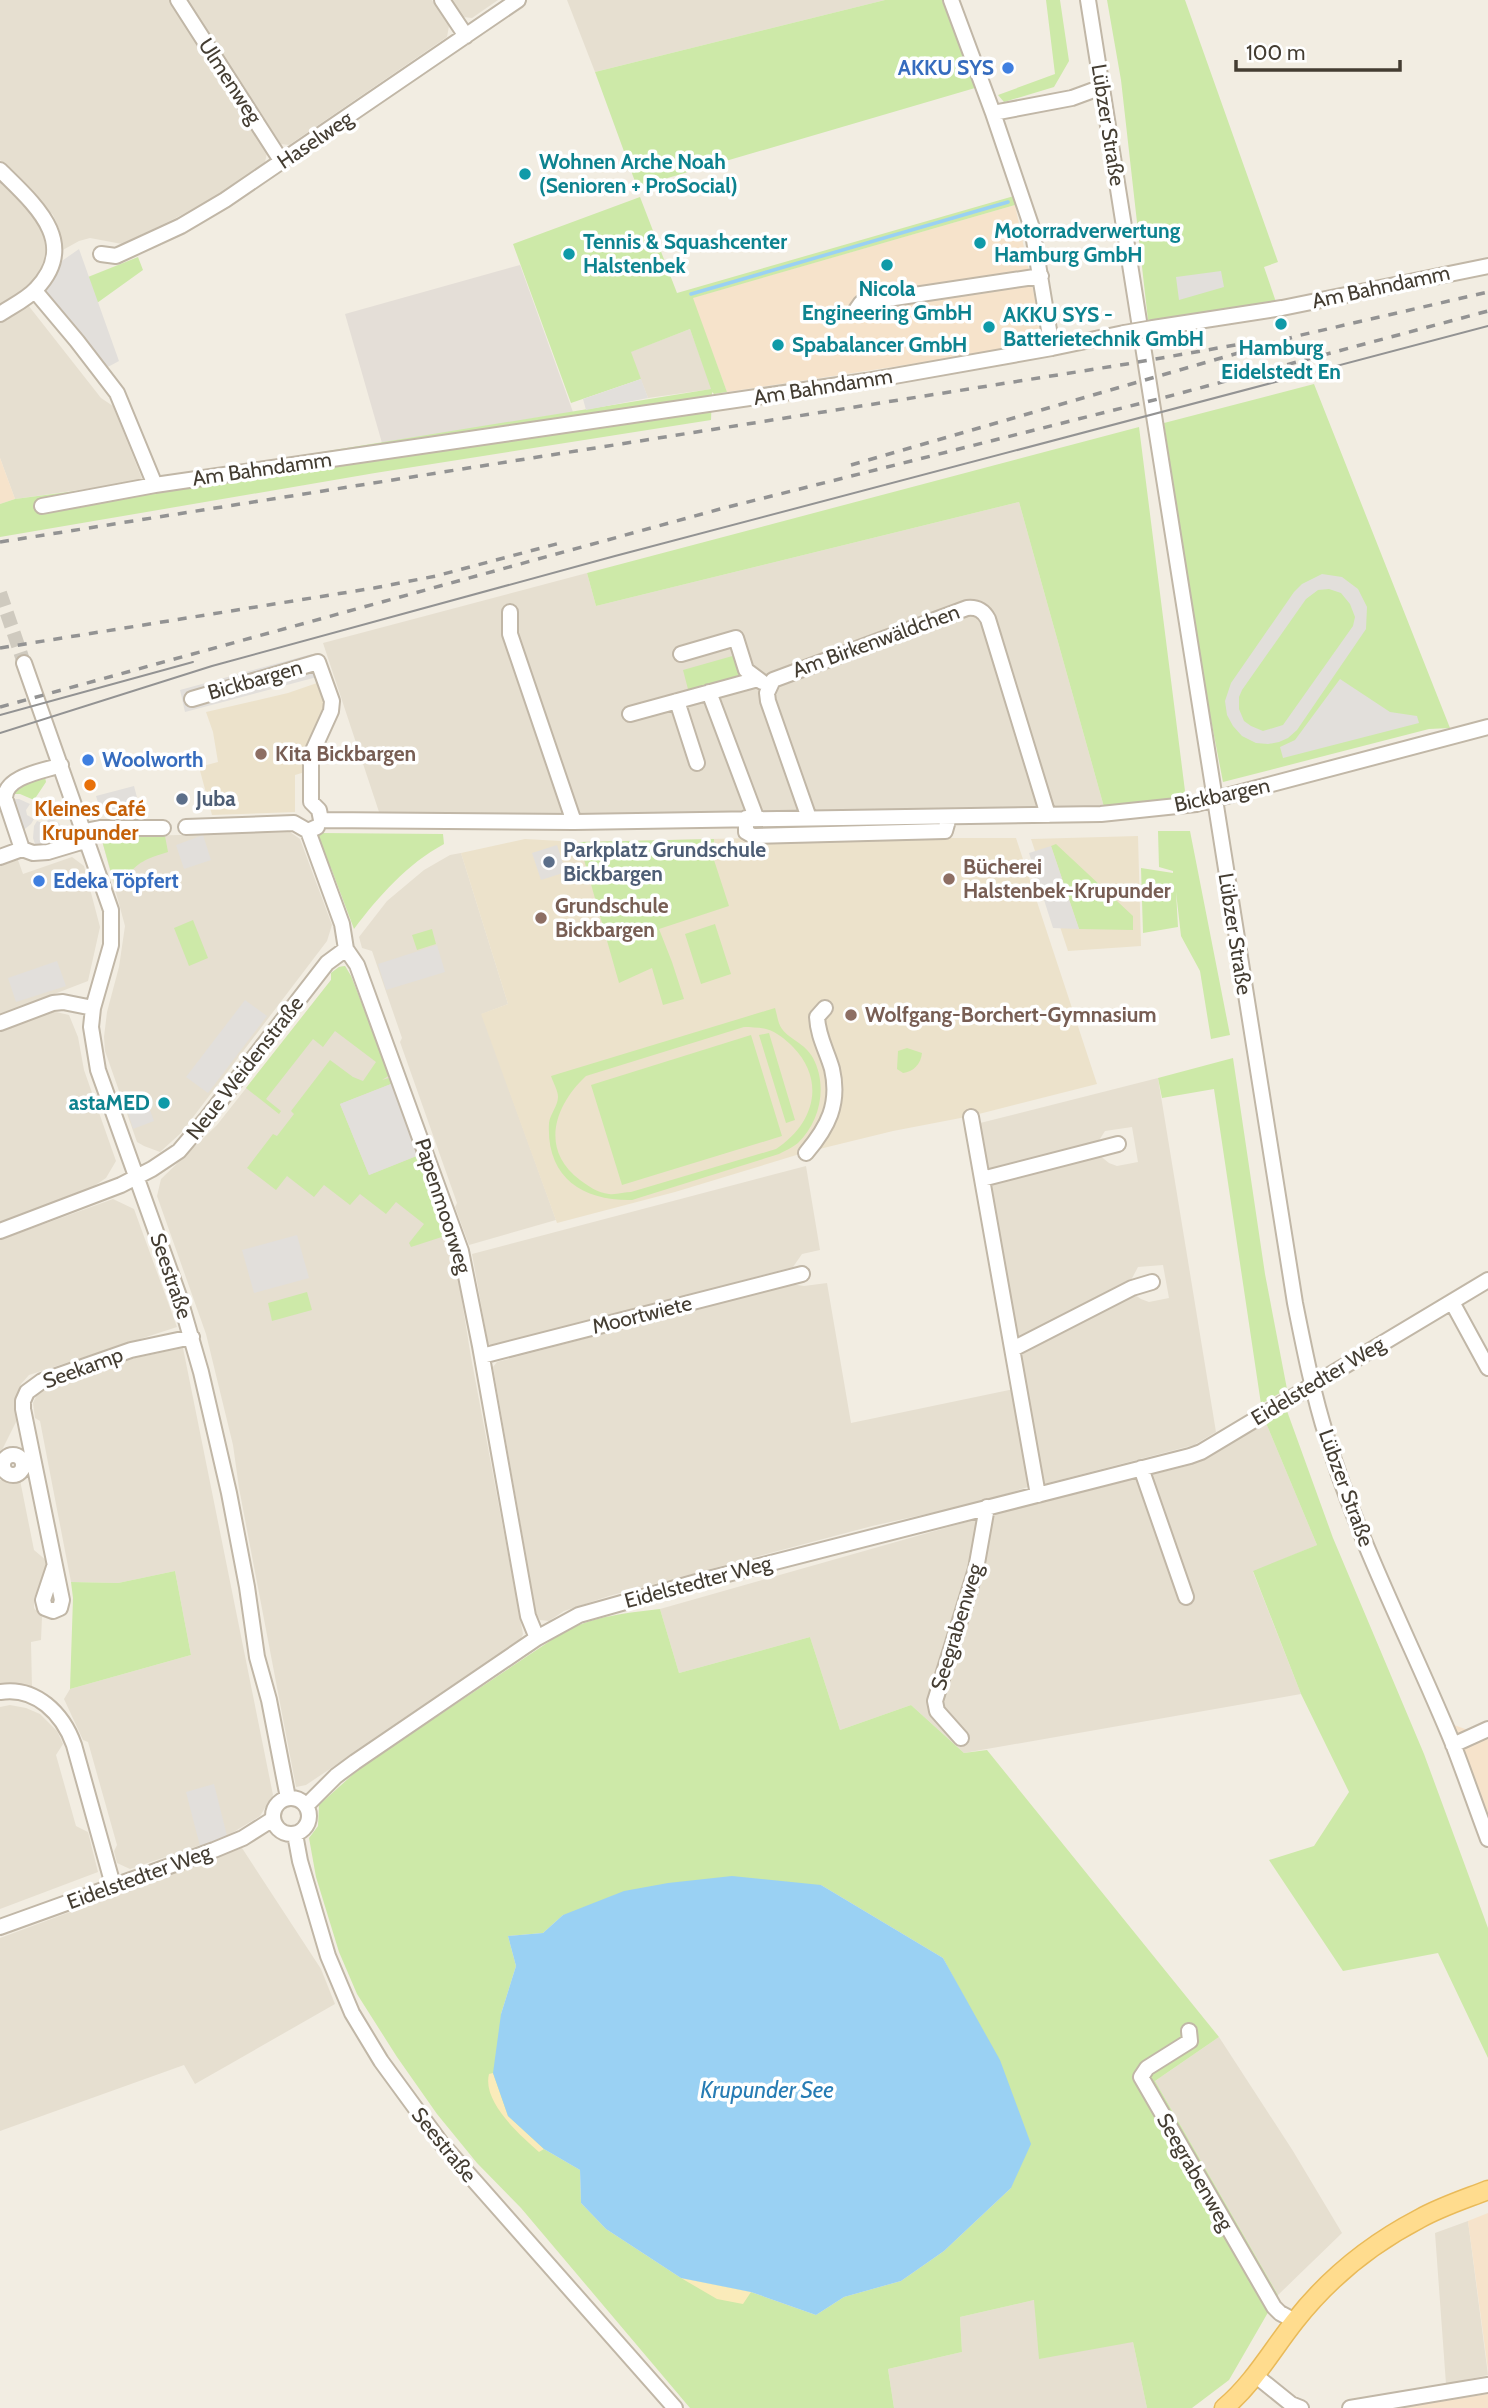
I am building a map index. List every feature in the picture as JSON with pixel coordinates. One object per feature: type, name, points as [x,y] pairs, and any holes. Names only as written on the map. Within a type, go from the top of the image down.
[{"type":"main road","points":[[1224,2408],[1255,2375],[1295,2320],[1343,2270],[1388,2237],[1420,2218],[1488,2190]]},
{"type":"street","name":"Ulmenweg","points":[[178,0],[282,162]]},
{"type":"street","points":[[442,0],[466,36]]},
{"type":"street","name":"Haselweg","points":[[101,254],[116,256],[181,226],[282,162],[518,0]]},
{"type":"street","points":[[951,0],[1032,228],[1052,348]]},
{"type":"street","name":"Lübzer Straße","points":[[1087,0],[1293,1291],[1312,1383],[1327,1440],[1344,1489],[1394,1612],[1453,1745],[1488,1839]]},
{"type":"street","points":[[993,113],[1072,98],[1102,87]]},
{"type":"street","points":[[0,170],[34,204],[51,229],[54,244],[53,262],[35,291],[0,314]]},
{"type":"street","name":"Am Bahndamm","points":[[42,506],[155,485],[866,381],[1124,333],[1282,308],[1488,266]]},
{"type":"street","points":[[854,313],[861,303],[1041,276]]},
{"type":"street","points":[[35,291],[78,341],[117,393],[155,485]]},
{"type":"street","name":"Am Birkenwäldchen","points":[[630,714],[709,692],[763,682],[967,608],[980,609],[988,619],[1048,815]]},
{"type":"street","points":[[510,612],[510,634],[574,822]]},
{"type":"street","name":"Am Birkenwäldchen","points":[[681,654],[736,638],[746,670],[763,682],[809,818]]},
{"type":"street","name":"Bickbargen","points":[[192,699],[318,662],[332,701],[331,710],[312,755],[311,802],[319,810],[321,820],[574,822],[1101,814],[1214,800],[1488,727]]},
{"type":"street","name":"Seestraße","points":[[24,663],[111,910],[111,945],[93,1008],[91,1027],[97,1066],[192,1337],[229,1493],[257,1657],[269,1700],[288,1798]]},
{"type":"street","points":[[709,692],[751,818]]},
{"type":"street","points":[[677,701],[697,763]]},
{"type":"street","points":[[22,849],[5,798],[6,790],[12,782],[61,765]]},
{"type":"street","name":"Bickbargen","points":[[751,818],[746,832],[753,836],[944,831],[949,817]]},
{"type":"street","points":[[186,827],[294,823],[308,831],[319,825],[321,820]]},
{"type":"street","points":[[0,857],[22,849],[33,853],[48,852],[100,828],[163,828]]},
{"type":"street","name":"Papenmoorweg","points":[[308,831],[342,924],[346,949],[357,965],[453,1227],[469,1284],[526,1603],[537,1637]]},
{"type":"street","name":"Neue Weidenstraße","points":[[0,1231],[80,1202],[166,1161],[190,1139],[327,963],[346,949]]},
{"type":"street","points":[[0,1023],[53,1003],[63,1002],[93,1008]]},
{"type":"street","points":[[806,1153],[829,1122],[835,1097],[832,1068],[817,1031],[817,1017],[825,1009]]},
{"type":"street","points":[[971,1117],[1038,1494]]},
{"type":"street","points":[[982,1179],[1118,1144]]},
{"type":"street","name":"Moortwiete","points":[[482,1356],[802,1274]]},
{"type":"street","name":"Eidelstedter Weg","points":[[306,1805],[346,1769],[537,1637],[566,1620],[596,1609],[1200,1452],[1488,1280]]},
{"type":"street","points":[[1013,1349],[1132,1287],[1152,1282]]},
{"type":"street","points":[[1452,1301],[1488,1368]]},
{"type":"street","name":"Seekamp","points":[[54,1567],[28,1463],[23,1401],[27,1392],[34,1385],[131,1350],[192,1337]]},
{"type":"street","points":[[2,1469],[17,1474],[28,1463]]},
{"type":"street","points":[[1141,1468],[1186,1597]]},
{"type":"street","name":"Seegrabenweg","points":[[961,1738],[937,1712],[935,1701],[976,1569],[986,1507]]},
{"type":"street","points":[[0,1692],[15,1691],[36,1698],[51,1707],[65,1723],[74,1745],[113,1885]]},
{"type":"street","points":[[1453,1745],[1488,1729]]},
{"type":"street","points":[[288,1798],[306,1805],[309,1812],[306,1826],[295,1834],[281,1831],[274,1819],[276,1805],[288,1798]]},
{"type":"street","name":"Eidelstedter Weg","points":[[0,1927],[215,1850],[243,1838],[274,1819]]},
{"type":"street","name":"Seestraße","points":[[295,1834],[328,1956],[352,2013],[381,2062],[441,2143],[675,2408]]},
{"type":"street","name":"Seegrabenweg","points":[[1189,2031],[1190,2041],[1147,2068],[1141,2077],[1274,2307],[1295,2320]]},
{"type":"street","points":[[1255,2375],[1291,2404],[1301,2408]]},
{"type":"street","points":[[1350,2408],[1488,2385]]},
{"type":"shaded area","points":[[0,0],[169,0],[267,153],[265,162],[222,193],[122,244],[90,238],[61,251],[60,231],[53,215],[0,160]]},
{"type":"shaded area","points":[[187,0],[432,0],[449,26],[447,37],[289,145],[281,144]]},
{"type":"shaded area","points":[[452,0],[498,0],[472,18],[463,17]]},
{"type":"shaded area","points":[[567,0],[885,0],[595,72]]},
{"type":"shaded area","points":[[0,180],[30,209],[44,230],[47,244],[46,258],[29,287],[0,307]]},
{"type":"shaded area","points":[[1015,205],[1042,332],[1042,338],[1037,345],[727,392],[692,298]]},
{"type":"shaded area","points":[[79,249],[119,361],[104,369],[43,293],[53,280],[59,263]]},
{"type":"shaded area","points":[[520,265],[573,412],[382,443],[345,314]]},
{"type":"shaded area","points":[[1221,271],[1224,287],[1179,300],[1176,277]]},
{"type":"shaded area","points":[[28,305],[101,398],[113,406],[143,481],[15,499],[0,458],[0,323]]},
{"type":"shaded area","points":[[690,329],[712,389],[648,398],[630,352]]},
{"type":"shaded area","points":[[641,379],[648,398],[586,410],[583,399]]},
{"type":"shaded area","points":[[0,458],[15,499],[0,504]]},
{"type":"shaded area","points":[[1019,502],[1104,807],[380,815],[323,643],[587,573],[596,606]]},
{"type":"shaded area","points":[[1322,574],[1342,577],[1358,589],[1367,607],[1366,629],[1297,730],[1279,742],[1256,743],[1242,736],[1233,726],[1227,715],[1225,701],[1231,683],[1302,584]],"holes":[[[1329,589],[1341,593],[1350,604],[1355,617],[1353,626],[1283,725],[1263,731],[1244,721],[1239,709],[1242,690],[1306,599],[1318,590]]]},
{"type":"shaded area","points":[[312,654],[317,677],[185,712],[180,690]]},
{"type":"shaded area","points":[[1340,679],[1390,712],[1417,716],[1419,723],[1283,758],[1280,747],[1295,740]]},
{"type":"shaded area","name":"Kita Bickbargen","points":[[317,683],[324,710],[306,746],[305,772],[295,775],[295,812],[212,815],[199,767],[218,762],[213,732],[206,712],[288,693]]},
{"type":"shaded area","points":[[134,786],[139,805],[102,815],[96,796]]},
{"type":"shaded area","points":[[11,799],[30,804],[26,810],[27,815],[34,819],[21,832]]},
{"type":"shaded area","points":[[49,817],[59,823],[65,837],[36,847],[33,838],[34,826],[37,821],[46,824]]},
{"type":"shaded area","points":[[290,832],[300,839],[332,925],[327,941],[181,1133],[160,1152],[144,1146],[137,1142],[105,1051],[107,1012],[119,967],[125,926],[101,837]]},
{"type":"shaded area","points":[[203,835],[211,860],[184,869],[176,845]]},
{"type":"shaded area","points":[[1138,836],[1141,946],[1068,951],[1031,839]]},
{"type":"shaded area","name":"Wolfgang-Borchert-Gymnasium","points":[[753,838],[1016,838],[1097,1084],[971,1116],[893,1131],[803,1153],[675,1192],[557,1223],[481,1014],[508,1004],[461,853],[525,839],[579,842]]},
{"type":"shaded area","name":"Parkplatz Grundschule Bickbargen","points":[[557,845],[566,872],[541,880],[532,853]]},
{"type":"shaded area","points":[[1051,846],[1079,929],[1053,928],[1029,853]]},
{"type":"shaded area","points":[[461,853],[508,1004],[482,1014],[556,1220],[469,1245],[372,951],[362,948],[359,937],[387,901],[424,870],[450,855]]},
{"type":"shaded area","points":[[72,857],[84,866],[100,927],[88,981],[0,1015],[0,866],[18,860],[23,874]]},
{"type":"shaded area","points":[[437,945],[445,972],[386,990],[378,964]]},
{"type":"shaded area","points":[[57,961],[66,986],[16,1002],[8,978]]},
{"type":"shaded area","points":[[345,966],[454,1252],[523,1634],[520,1641],[415,1712],[306,1785],[296,1787],[233,1445],[206,1334],[157,1196],[161,1179],[217,1125],[331,980],[331,973]]},
{"type":"shaded area","points":[[245,1000],[267,1016],[208,1093],[186,1077]]},
{"type":"shaded area","points":[[52,1011],[69,1015],[78,1037],[84,1070],[116,1161],[106,1178],[88,1190],[0,1222],[0,1032]]},
{"type":"shaded area","points":[[1158,1078],[1216,1432],[1194,1445],[1040,1485],[1020,1356],[1025,1347],[1132,1293],[1149,1302],[1169,1298],[1163,1265],[1138,1267],[1129,1284],[1024,1339],[1016,1336],[991,1187],[998,1178],[1099,1155],[1117,1166],[1138,1162],[1132,1127],[1105,1131],[1096,1145],[988,1172],[976,1124]]},
{"type":"shaded area","points":[[391,1084],[419,1155],[369,1175],[340,1104]]},
{"type":"shaded area","points":[[146,1099],[154,1121],[133,1129],[126,1106]]},
{"type":"shaded area","points":[[806,1166],[820,1250],[802,1254],[793,1267],[493,1347],[488,1343],[472,1254]]},
{"type":"shaded area","points":[[113,1199],[134,1209],[177,1327],[29,1375],[21,1384],[15,1404],[17,1420],[0,1454],[0,1240]]},
{"type":"shaded area","points":[[297,1235],[309,1278],[254,1293],[242,1250]]},
{"type":"shaded area","points":[[827,1283],[851,1423],[1014,1389],[1028,1487],[981,1502],[872,1526],[609,1596],[564,1611],[549,1621],[540,1620],[536,1613],[493,1367],[497,1362],[791,1284],[804,1286]]},
{"type":"shaded area","points":[[183,1348],[273,1795],[260,1816],[227,1836],[130,1869],[117,1863],[114,1851],[117,1845],[88,1742],[83,1740],[64,1699],[70,1689],[191,1655],[175,1571],[118,1583],[71,1582],[40,1421],[35,1418],[33,1403],[38,1392],[43,1389],[135,1358]]},
{"type":"shaded area","points":[[1266,1423],[1317,1545],[1253,1572],[1301,1694],[964,1753],[911,1705],[840,1730],[810,1637],[679,1673],[660,1609],[991,1515],[1186,1466]]},
{"type":"shaded area","points":[[0,1480],[20,1480],[34,1550],[47,1561],[46,1571],[34,1598],[34,1608],[42,1617],[41,1640],[31,1642],[32,1688],[0,1688]]},
{"type":"shaded area","points":[[10,1705],[40,1714],[57,1731],[63,1744],[56,1755],[76,1826],[88,1832],[98,1872],[0,1909],[0,1707]]},
{"type":"shaded area","points":[[1488,1723],[1488,1817],[1454,1725],[1468,1730]]},
{"type":"shaded area","points":[[214,1784],[227,1836],[200,1846],[186,1792]]},
{"type":"shaded area","points":[[242,1848],[321,1969],[335,2004],[195,2084],[184,2065],[0,2131],[0,1938]]},
{"type":"shaded area","points":[[1219,2037],[1342,2233],[1278,2295],[1155,2081]]},
{"type":"shaded area","points":[[1488,2213],[1488,2370],[1468,2221]]},
{"type":"shaded area","points":[[1468,2221],[1488,2375],[1446,2384],[1435,2233]]},
{"type":"shaded area","points":[[1034,2300],[1133,2342],[1147,2408],[894,2408],[888,2369],[962,2352],[960,2317]]},
{"type":"shaded area","points":[[1488,2394],[1488,2408],[1397,2408]]},
{"type":"green space","points":[[885,0],[942,0],[975,88],[637,187],[595,72]]},
{"type":"green space","points":[[1046,0],[1060,0],[1069,61],[1054,87],[1004,102],[998,95],[1055,74]]},
{"type":"green space","points":[[1107,0],[1185,0],[1278,262],[1264,267],[1276,302],[1148,320],[1121,80]]},
{"type":"green space","points":[[1014,196],[1015,205],[693,298],[727,392],[712,392],[711,420],[375,473],[0,537],[0,504],[15,499],[106,487],[711,389],[690,329],[631,352],[641,379],[571,403],[513,244],[640,197],[677,293]]},
{"type":"green space","points":[[138,257],[143,270],[97,303],[88,277]]},
{"type":"green space","points":[[1314,384],[1450,728],[1429,729],[1223,782],[1194,632],[1164,423]]},
{"type":"green space","points":[[1139,427],[1186,799],[1104,807],[1019,502],[596,606],[587,573]]},
{"type":"green space","points":[[736,655],[743,678],[689,693],[683,670]]},
{"type":"green space","points":[[45,777],[46,782],[34,800],[13,794],[22,784]]},
{"type":"green space","points":[[1158,831],[1190,831],[1230,1035],[1211,1039],[1200,971],[1181,936],[1176,892],[1178,927],[1143,933],[1141,868],[1173,873],[1159,867]]},
{"type":"green space","points":[[319,833],[443,834],[444,844],[418,861],[394,882],[354,929],[331,868],[325,863],[317,837]]},
{"type":"green space","points":[[103,834],[165,836],[168,852],[138,865],[116,890],[101,837]]},
{"type":"green space","points":[[714,839],[714,860],[729,906],[659,929],[684,999],[663,1005],[652,968],[619,983],[579,842]]},
{"type":"green space","points":[[1056,844],[1133,916],[1133,930],[1079,929],[1051,846]]},
{"type":"green space","points":[[193,920],[208,958],[189,966],[174,928]]},
{"type":"green space","points":[[715,924],[731,974],[701,984],[685,934]]},
{"type":"green space","points":[[432,929],[436,944],[417,950],[412,935]]},
{"type":"green space","points":[[345,966],[390,1075],[382,1080],[389,1078],[391,1084],[340,1104],[369,1175],[419,1155],[448,1235],[411,1247],[409,1243],[424,1224],[396,1202],[386,1214],[360,1194],[350,1205],[324,1185],[314,1197],[287,1176],[276,1190],[247,1168],[273,1134],[277,1136],[294,1114],[291,1111],[330,1060],[363,1081],[376,1062],[335,1031],[323,1047],[313,1039],[266,1099],[281,1111],[279,1114],[246,1088],[331,980],[331,973]]},
{"type":"green space","points":[[775,1008],[782,1029],[813,1058],[818,1069],[821,1092],[812,1125],[798,1143],[784,1152],[632,1200],[614,1199],[598,1196],[571,1182],[554,1158],[549,1123],[558,1097],[551,1076]],"holes":[[[744,1027],[766,1029],[781,1036],[804,1060],[810,1074],[811,1102],[807,1115],[789,1139],[776,1149],[617,1194],[593,1189],[567,1168],[559,1155],[556,1127],[566,1100],[586,1076]]]},
{"type":"green space","points":[[769,1033],[795,1120],[786,1123],[759,1035]]},
{"type":"green space","points":[[751,1035],[782,1136],[622,1185],[591,1085]]},
{"type":"green space","points":[[907,1048],[922,1053],[916,1067],[903,1073],[897,1069],[898,1051]]},
{"type":"green space","points":[[1233,1058],[1265,1274],[1287,1389],[1261,1404],[1214,1089],[1162,1098],[1158,1078]]},
{"type":"green space","points":[[307,1292],[312,1310],[272,1321],[268,1303]]},
{"type":"green space","points":[[1287,1411],[1333,1538],[1424,1754],[1488,1928],[1488,2058],[1438,1953],[1343,1971],[1269,1860],[1314,1846],[1349,1792],[1301,1694],[1253,1571],[1317,1545],[1266,1423]]},
{"type":"green space","points":[[175,1571],[191,1655],[70,1689],[73,1598],[71,1582],[118,1583]]},
{"type":"green space","points":[[660,1609],[679,1673],[810,1637],[840,1730],[911,1705],[964,1753],[987,1750],[1219,2037],[1155,2081],[1278,2295],[1229,2380],[1192,2408],[1147,2408],[1133,2342],[1039,2359],[1034,2300],[960,2317],[962,2352],[888,2369],[894,2408],[690,2408],[521,2208],[477,2163],[437,2114],[397,2057],[357,1994],[339,1952],[316,1877],[309,1838],[318,1826],[319,1805],[360,1768],[565,1631],[600,1619]],"holes":[[[821,1885],[943,1958],[966,2001],[1011,2188],[944,2251],[901,2281],[844,2297],[816,2315],[751,2292],[681,2278],[606,2229],[581,2203],[580,2170],[544,2149],[501,2014],[516,1966],[508,1936],[543,1933],[563,1915]]]},
{"type":"sand","points":[[493,2073],[508,2116],[544,2149],[539,2152],[531,2145],[497,2107],[488,2085],[489,2074]]},
{"type":"sand","points":[[681,2278],[751,2292],[743,2304],[717,2299]]},
{"type":"water","name":"Krupunder See","points":[[732,1876],[821,1885],[943,1958],[1000,2060],[1031,2144],[1011,2188],[944,2251],[901,2281],[844,2297],[816,2315],[751,2292],[681,2278],[606,2229],[581,2203],[580,2170],[544,2149],[508,2116],[493,2073],[501,2014],[516,1966],[508,1936],[543,1933],[563,1915],[624,1891]]},
{"type":"waterway","points":[[691,294],[1008,202]]},
{"type":"tunnel","points":[[0,593],[24,663]]},
{"type":"tram line","points":[[0,733],[212,666],[615,556],[1488,326]]},
{"type":"tram line","points":[[0,715],[193,662]]},
{"type":"railway","points":[[851,465],[1297,336],[1488,292]]},
{"type":"railway","points":[[0,707],[720,509],[1166,397],[1488,311]]},
{"type":"railway","points":[[0,542],[1241,344]]},
{"type":"railway","points":[[0,648],[374,588],[436,576],[560,543]]},
{"type":"place","name":"AKKU SYS","points":[[1008,68]]},
{"type":"place","name":"Wohnen Arche Noah (Senioren + ProSocial)","points":[[525,174]]},
{"type":"place","name":"Motorradverwertung Hamburg GmbH","points":[[980,243]]},
{"type":"place","name":"Tennis & Squashcenter Halstenbek","points":[[569,254]]},
{"type":"place","name":"Nicola Engineering GmbH","points":[[887,265]]},
{"type":"place","name":"Hamburg Eidelstedt En","points":[[1281,324]]},
{"type":"place","name":"AKKU SYS - Batterietechnik GmbH","points":[[989,327]]},
{"type":"place","name":"Spabalancer GmbH","points":[[778,345]]},
{"type":"place","name":"Kita Bickbargen","points":[[261,754]]},
{"type":"place","name":"Woolworth","points":[[88,760]]},
{"type":"place","name":"Kleines Café Krupunder","points":[[90,785]]},
{"type":"place","name":"Juba","points":[[182,799]]},
{"type":"place","name":"Parkplatz Grundschule Bickbargen","points":[[549,862]]},
{"type":"place","name":"Bücherei Halstenbek-Krupunder","points":[[949,879]]},
{"type":"place","name":"Edeka Töpfert","points":[[39,881]]},
{"type":"place","name":"Grundschule Bickbargen","points":[[541,918]]},
{"type":"place","name":"Wolfgang-Borchert-Gymnasium","points":[[851,1015]]},
{"type":"place","name":"astaMED","points":[[164,1103]]}]
